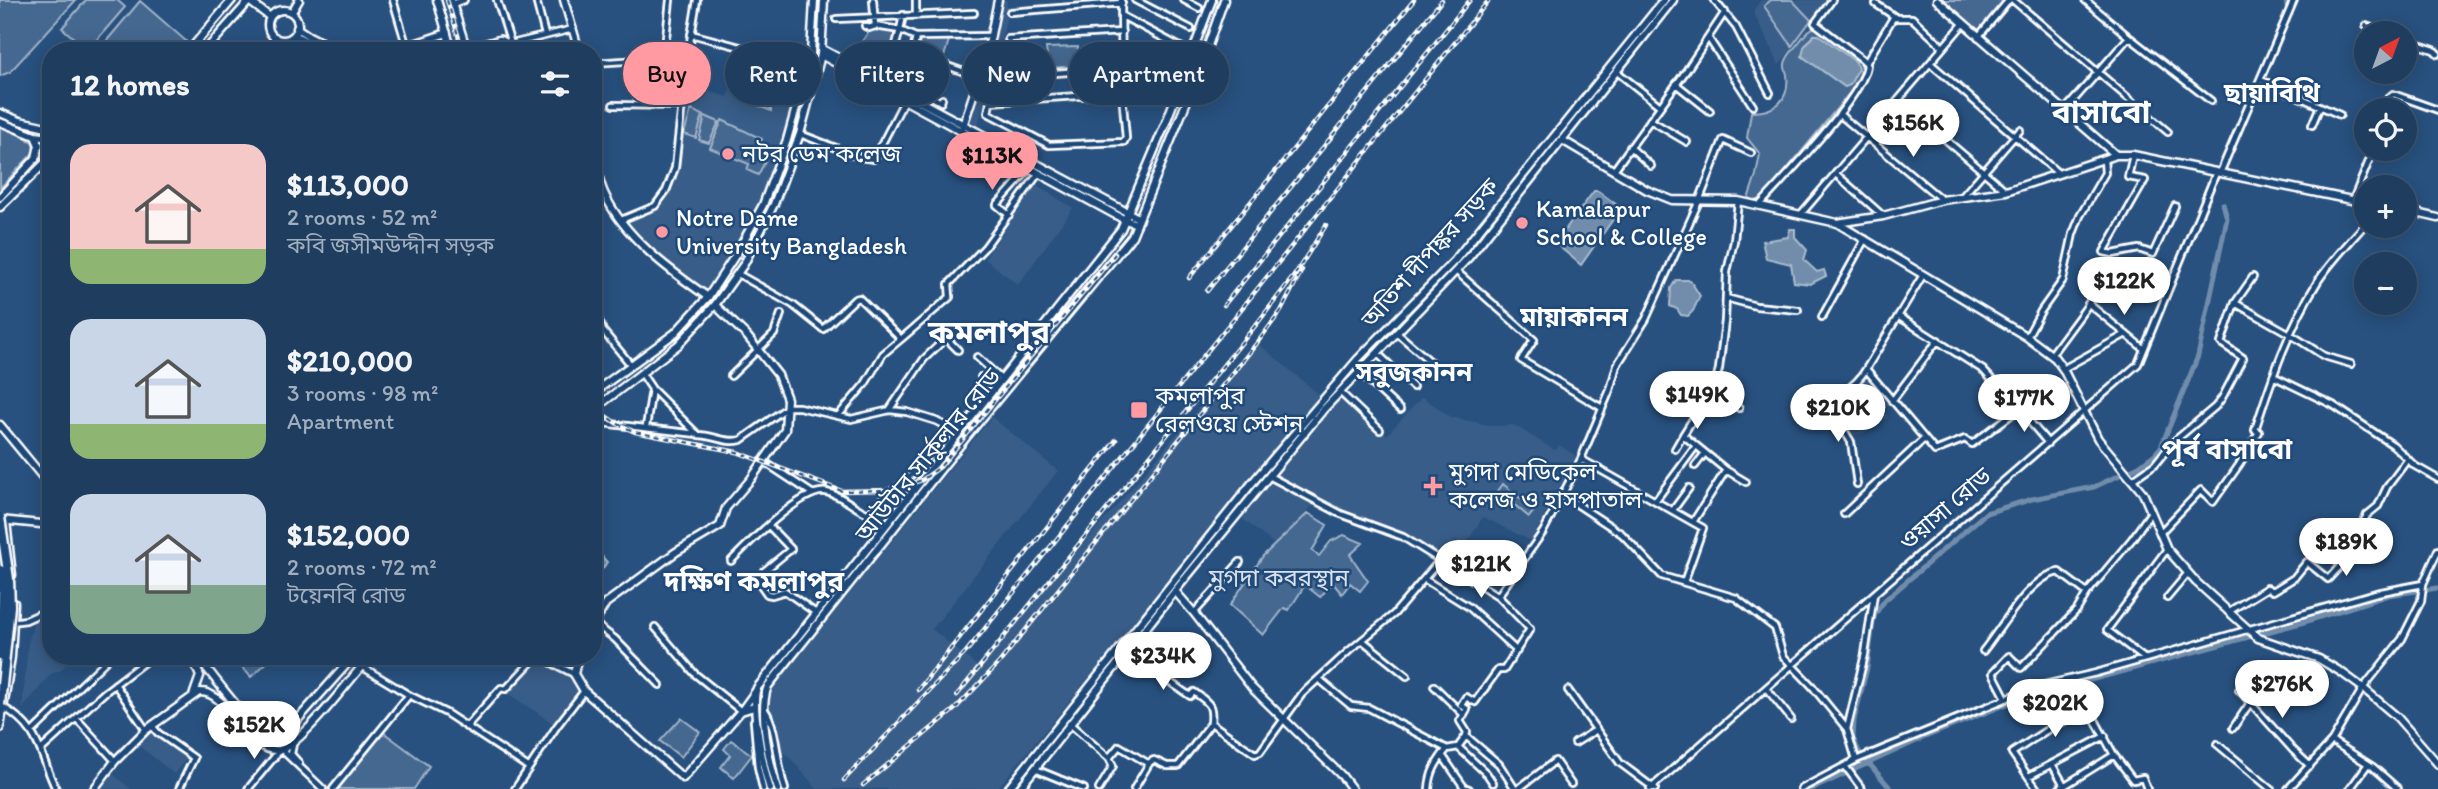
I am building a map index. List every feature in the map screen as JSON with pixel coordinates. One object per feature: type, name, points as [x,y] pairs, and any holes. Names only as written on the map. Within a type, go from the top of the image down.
[{"type":"highway","points":[[1,706],[10,606],[2,519]]},
{"type":"highway","points":[[0,570],[3,589],[0,655]]},
{"type":"main road","points":[[213,42],[249,0],[270,17]]},
{"type":"main road","points":[[292,12],[299,0]]},
{"type":"main road","points":[[438,0],[450,42]]},
{"type":"main road","points":[[564,0],[577,42]]},
{"type":"main road","points":[[811,42],[814,0]]},
{"type":"main road","points":[[821,52],[824,0]]},
{"type":"main road","points":[[962,129],[991,36],[998,0]]},
{"type":"main road","name":"আউটার সার্কুলার রোড","points":[[584,691],[683,778],[741,711],[816,612],[1116,236],[1167,120],[1212,0]]},
{"type":"main road","name":"আউটার সার্কুলার রোড","points":[[778,789],[770,759],[764,710],[765,694],[772,681],[968,435],[1126,245],[1198,74],[1224,0]]},
{"type":"main road","name":"অতিশ দীপঙ্কর সড়ক","points":[[1008,789],[1060,731],[1358,359],[1455,260],[1664,0]]},
{"type":"main road","name":"অতিশ দীপঙ্কর সড়ক","points":[[1019,789],[1060,731],[1070,724],[1266,473],[1339,392],[1456,271],[1673,0]]},
{"type":"main road","points":[[1937,0],[2116,155]]},
{"type":"main road","points":[[452,2],[464,42]]},
{"type":"main road","points":[[196,42],[229,3],[237,15]]},
{"type":"main road","points":[[276,42],[269,30],[270,17],[277,10],[292,12],[297,19],[296,31]]},
{"type":"main road","points":[[424,42],[460,28]]},
{"type":"main road","points":[[275,37],[283,40],[296,31]]},
{"type":"main road","points":[[296,31],[311,42]]},
{"type":"main road","points":[[296,31],[321,42]]},
{"type":"main road","points":[[453,42],[463,38]]},
{"type":"main road","points":[[821,52],[835,60]]},
{"type":"main road","points":[[821,52],[1126,217]]},
{"type":"main road","points":[[602,387],[675,333],[708,297],[729,267],[763,205],[788,140],[797,105]]},
{"type":"main road","points":[[602,403],[678,345],[715,305],[738,274],[774,204],[800,134],[807,105]]},
{"type":"main road","points":[[912,105],[962,129]]},
{"type":"main road","points":[[0,113],[42,126]]},
{"type":"main road","points":[[0,122],[42,137]]},
{"type":"main road","points":[[0,197],[36,158],[39,145],[35,136]]},
{"type":"main road","points":[[1556,136],[1647,190],[1672,200],[1738,201],[1837,223],[2027,337],[2051,355],[2063,369],[2098,439],[2143,493],[2167,548],[2188,573],[2258,638],[2319,659],[2341,671],[2397,717],[2438,764]]},
{"type":"main road","points":[[1837,223],[1882,216],[1942,200],[2006,191],[2116,155],[2133,155],[2353,201]]},
{"type":"main road","points":[[0,207],[42,166]]},
{"type":"main road","points":[[1031,167],[1038,174],[1137,221]]},
{"type":"main road","points":[[602,186],[621,220],[638,240],[708,297]]},
{"type":"main road","points":[[2417,213],[2438,218]]},
{"type":"main road","points":[[602,606],[720,526],[726,508],[785,430],[788,407],[784,387],[778,375],[758,349],[715,305]]},
{"type":"main road","points":[[0,425],[42,476]]},
{"type":"main road","points":[[0,728],[14,622],[13,582],[2,519],[42,524]]},
{"type":"main road","points":[[1175,592],[1252,688],[1352,789]]},
{"type":"main road","points":[[94,789],[115,761],[148,727],[193,694],[200,676],[197,665]]},
{"type":"main road","points":[[202,665],[264,733],[278,737],[285,734],[346,665]]},
{"type":"main road","points":[[576,665],[574,674],[584,691]]},
{"type":"main road","points":[[193,694],[202,692],[214,696],[256,741],[269,749],[281,750],[293,743],[361,666]]},
{"type":"main road","points":[[214,696],[216,688],[224,689]]},
{"type":"main road","points":[[755,692],[754,707],[770,789]]},
{"type":"main road","points":[[741,711],[754,707],[764,710]]},
{"type":"street","points":[[393,0],[405,42]]},
{"type":"street","points":[[452,2],[464,0]]},
{"type":"street","points":[[497,0],[511,42]]},
{"type":"street","points":[[536,0],[545,35]]},
{"type":"street","points":[[666,38],[670,0]]},
{"type":"street","points":[[690,42],[697,0]]},
{"type":"street","points":[[873,0],[874,26]]},
{"type":"street","points":[[916,0],[916,15]]},
{"type":"street","points":[[1135,0],[1191,29]]},
{"type":"street","points":[[1184,0],[1199,8]]},
{"type":"street","points":[[1715,0],[1735,27],[1770,93]]},
{"type":"street","points":[[1832,0],[1815,23],[1866,63]]},
{"type":"street","points":[[1978,37],[2011,0],[2168,132]]},
{"type":"street","points":[[2085,0],[2211,101]]},
{"type":"street","name":"ওয়াসা রোড","points":[[1653,788],[2138,364],[2294,0]]},
{"type":"street","points":[[1010,12],[1121,2],[1122,42]]},
{"type":"street","points":[[1876,4],[1895,18]]},
{"type":"street","points":[[1614,170],[1709,39],[1725,12]]},
{"type":"street","points":[[836,19],[888,14],[974,13]]},
{"type":"street","points":[[897,42],[905,14]]},
{"type":"street","points":[[1122,16],[1171,42]]},
{"type":"street","points":[[1760,205],[1839,114],[1863,80],[1866,63],[1891,20],[1912,18],[1943,47]]},
{"type":"street","points":[[1801,214],[1964,23]]},
{"type":"street","points":[[865,26],[900,30],[916,37],[991,36]]},
{"type":"street","points":[[519,42],[574,29]]},
{"type":"street","points":[[1008,39],[1122,32]]},
{"type":"street","points":[[691,34],[725,43]]},
{"type":"street","points":[[916,37],[913,52],[916,55],[963,72]]},
{"type":"street","points":[[2065,110],[2129,37]]},
{"type":"street","points":[[1709,39],[1753,106]]},
{"type":"street","points":[[2417,44],[2438,54]]},
{"type":"street","points":[[602,62],[623,61]]},
{"type":"street","points":[[1930,63],[2059,174]]},
{"type":"street","points":[[1615,70],[1660,106]]},
{"type":"street","points":[[2261,80],[2340,115]]},
{"type":"street","points":[[1676,84],[1710,111]]},
{"type":"street","points":[[1122,93],[1126,138],[1119,143],[1049,145],[988,113],[990,102],[1122,93]]},
{"type":"street","points":[[2388,98],[2393,94],[2404,98]]},
{"type":"street","points":[[1899,100],[2006,191]]},
{"type":"street","points":[[2417,103],[2438,110]]},
{"type":"street","points":[[613,105],[681,106],[675,168],[666,191],[655,206],[621,220]]},
{"type":"street","points":[[800,134],[859,157],[874,159],[902,105]]},
{"type":"street","points":[[2312,125],[2320,106]]},
{"type":"street","points":[[1839,114],[1942,200]]},
{"type":"street","points":[[1650,120],[1687,142]]},
{"type":"street","points":[[1961,198],[2020,130]]},
{"type":"street","points":[[1498,596],[1543,531],[1581,459],[1617,365],[1646,319],[1723,140],[1751,153]]},
{"type":"street","points":[[1630,147],[1651,166]]},
{"type":"street","points":[[2133,155],[2128,177],[2145,180],[2104,251],[2113,254],[2139,249],[2153,254],[2175,206]]},
{"type":"street","points":[[2027,337],[2063,280],[2073,234],[2105,173],[2104,159]]},
{"type":"street","points":[[2353,201],[2369,161]]},
{"type":"street","points":[[1009,215],[998,205],[1031,167]]},
{"type":"street","points":[[838,416],[866,384],[883,354],[950,297],[949,284],[985,247],[1038,174]]},
{"type":"street","points":[[1836,174],[1882,216]]},
{"type":"street","points":[[1675,449],[1712,390],[1719,369],[1727,272],[1734,241],[1738,201]]},
{"type":"street","points":[[2160,533],[2201,490],[2213,502],[2239,465],[2259,432],[2255,430],[2290,334],[2320,279],[2354,238]]},
{"type":"street","points":[[1822,317],[1865,239]]},
{"type":"street","points":[[1456,271],[1534,340],[1521,360],[1602,408]]},
{"type":"street","points":[[738,274],[793,305],[823,329],[859,298],[901,339]]},
{"type":"street","points":[[1814,406],[1828,402],[1857,381],[1923,275]]},
{"type":"street","points":[[2129,478],[2155,464],[2172,443],[2221,398],[2243,358],[2221,344],[2235,303],[2253,277]]},
{"type":"street","points":[[2051,355],[2097,289]]},
{"type":"street","points":[[1726,298],[1756,306],[1798,310]]},
{"type":"street","points":[[2235,303],[2323,356],[2351,364]]},
{"type":"street","points":[[2089,304],[2144,349]]},
{"type":"street","points":[[731,376],[774,334],[781,314]]},
{"type":"street","points":[[1898,316],[1983,370],[2048,443]]},
{"type":"street","points":[[603,331],[632,366]]},
{"type":"street","points":[[1397,333],[1432,363]]},
{"type":"street","points":[[2063,369],[2126,334]]},
{"type":"street","points":[[890,410],[924,359],[946,338],[958,350]]},
{"type":"street","points":[[1892,401],[1938,340]]},
{"type":"street","points":[[1377,353],[1413,387]]},
{"type":"street","points":[[976,357],[1002,380]]},
{"type":"street","points":[[1866,369],[1935,451],[1965,439],[1972,444],[2019,409]]},
{"type":"street","points":[[1359,372],[1400,410]]},
{"type":"street","points":[[642,374],[652,388],[698,435]]},
{"type":"street","points":[[2273,376],[2333,405],[2393,445],[2415,466],[2438,479]]},
{"type":"street","points":[[981,377],[995,388]]},
{"type":"street","points":[[646,427],[652,388]]},
{"type":"street","points":[[1712,390],[1739,408]]},
{"type":"street","points":[[1339,392],[1380,430]]},
{"type":"street","points":[[1828,402],[1851,442],[1857,484]]},
{"type":"street","points":[[602,423],[708,435],[736,442],[788,407],[799,407],[851,419],[890,410],[920,415],[960,433]]},
{"type":"street","points":[[731,561],[769,526],[813,494],[823,491],[835,495],[869,514],[884,497],[919,467],[947,426]]},
{"type":"street","points":[[1683,435],[1726,470],[1746,482]]},
{"type":"street","points":[[1844,514],[1923,440]]},
{"type":"street","points":[[1656,500],[1696,446]]},
{"type":"street","points":[[1695,466],[1705,453]]},
{"type":"street","points":[[1581,459],[1703,528],[1684,582]]},
{"type":"street","points":[[2228,613],[2251,597],[2267,589],[2273,591],[2294,579],[2307,562],[2328,579],[2342,564],[2367,514],[2378,506],[2387,487],[2408,459]]},
{"type":"street","points":[[763,461],[813,494]]},
{"type":"street","points":[[1693,522],[1726,470]]},
{"type":"street","points":[[1266,473],[1340,514],[1404,537],[1498,596],[1530,629],[1504,670],[1498,670],[1475,702],[1466,697],[1461,705],[1467,709],[1460,721],[1467,732],[1458,747],[1447,749],[1369,708],[1351,706],[1319,679]]},
{"type":"street","points":[[1673,510],[1689,488]]},
{"type":"street","points":[[1563,495],[1622,534],[1662,576],[1736,598],[1775,628],[1783,656],[1847,729],[1856,760]]},
{"type":"street","points":[[2006,698],[1993,673],[2009,656],[2021,667],[2077,610],[2087,593],[2152,512]]},
{"type":"street","points":[[769,526],[791,550],[763,572],[760,584],[767,594],[785,591],[816,612]]},
{"type":"street","points":[[2145,659],[2107,629],[2167,548]]},
{"type":"street","points":[[2288,789],[2332,741],[2363,688],[2402,639],[2415,617],[2438,550]]},
{"type":"street","points":[[1211,723],[1255,754],[1261,752],[1302,694],[1394,614],[1440,560]]},
{"type":"street","points":[[1194,613],[1240,562]]},
{"type":"street","points":[[1983,651],[2029,590],[2053,573],[2059,572],[2087,593]]},
{"type":"street","points":[[2168,598],[2188,573]]},
{"type":"street","points":[[1424,579],[1469,607],[1517,650]]},
{"type":"street","points":[[1801,789],[1856,760],[2041,685],[2096,674],[2388,590],[2423,588]]},
{"type":"street","points":[[1847,729],[1865,653],[1874,593]]},
{"type":"street","points":[[0,624],[42,614]]},
{"type":"street","points":[[654,627],[695,674],[741,711]]},
{"type":"street","points":[[602,630],[615,639],[660,685]]},
{"type":"street","points":[[1362,640],[1407,676]]},
{"type":"street","points":[[1127,652],[1190,696],[1194,692],[1212,708],[1211,723],[1178,766],[1167,766],[1154,760],[1134,789]]},
{"type":"street","points":[[33,732],[102,665]]},
{"type":"street","points":[[42,749],[140,665]]},
{"type":"street","points":[[466,727],[501,688],[506,689],[529,665]]},
{"type":"street","points":[[556,665],[574,674]]},
{"type":"street","points":[[361,666],[409,695],[446,713],[528,767]]},
{"type":"street","points":[[116,684],[148,727],[194,758],[179,789]]},
{"type":"street","points":[[1434,686],[1464,715]]},
{"type":"street","points":[[1767,689],[1791,719]]},
{"type":"street","points":[[1568,690],[1620,763],[1653,788]]},
{"type":"street","points":[[2239,690],[2292,749],[2311,766]]},
{"type":"street","points":[[515,789],[584,691]]},
{"type":"street","points":[[2080,692],[2114,755],[2133,780],[2143,778],[2147,789]]},
{"type":"street","points":[[333,789],[409,695]]},
{"type":"street","points":[[2234,728],[2250,703]]},
{"type":"street","points":[[1,706],[33,732],[56,789]]},
{"type":"street","points":[[754,707],[755,751],[763,789]]},
{"type":"street","points":[[764,710],[772,724],[777,761],[785,789]]},
{"type":"street","points":[[2037,789],[2012,753],[2053,726],[2090,710]]},
{"type":"street","points":[[77,719],[115,761]]},
{"type":"street","points":[[1070,724],[1109,758],[1113,766],[1099,789]]},
{"type":"street","points":[[1575,743],[1596,730]]},
{"type":"street","points":[[1466,736],[1499,764],[1517,789],[1555,761],[1572,784]]},
{"type":"street","points":[[2029,776],[2105,736]]},
{"type":"street","points":[[2332,741],[2368,764],[2398,789]]},
{"type":"street","points":[[293,743],[291,754],[307,774]]},
{"type":"street","points":[[2217,744],[2271,789]]},
{"type":"street","points":[[1109,758],[1119,746],[1149,764]]},
{"type":"street","points":[[1458,747],[1493,783]]},
{"type":"street","points":[[1429,789],[1429,779],[1434,766],[1447,749]]},
{"type":"street","points":[[248,789],[281,750],[323,789]]},
{"type":"street","points":[[1442,755],[1464,787],[1469,789]]},
{"type":"street","points":[[2059,789],[2114,755]]},
{"type":"street","points":[[2052,764],[2064,786]]},
{"type":"street","points":[[2350,789],[2368,764]]},
{"type":"street","points":[[1845,765],[1862,789]]},
{"type":"street","points":[[1035,769],[1084,789]]},
{"type":"shaded area","points":[[992,0],[1007,0],[1006,21],[1000,42],[982,42]]},
{"type":"shaded area","points":[[1761,0],[1830,0],[1779,65],[1753,11]]},
{"type":"shaded area","points":[[1814,35],[1819,35],[1856,62],[1858,69],[1850,85],[1845,87],[1802,56],[1804,47]]},
{"type":"shaded area","name":"নটর ডেম কলেজ","points":[[711,92],[725,96],[725,105],[793,105],[767,191],[708,297],[638,240],[622,220],[655,206],[675,174],[684,105],[711,105]]},
{"type":"shaded area","points":[[965,105],[983,105],[978,125],[961,116]]},
{"type":"shaded area","points":[[1035,184],[1073,208],[1018,285],[985,259]]},
{"type":"shaded area","points":[[1594,191],[1598,191],[1621,208],[1581,265],[1555,243]]},
{"type":"shaded area","points":[[1790,229],[1795,229],[1795,237],[1807,250],[1804,260],[1817,272],[1824,270],[1826,276],[1810,284],[1794,282],[1791,264],[1766,258],[1762,241],[1788,237]]},
{"type":"shaded area","points":[[1676,280],[1690,280],[1700,296],[1688,316],[1681,315],[1677,309],[1670,306],[1671,288]]},
{"type":"shaded area","points":[[1255,341],[1321,396],[997,789],[817,789],[791,759],[748,722],[748,718],[992,417],[1058,471],[932,629],[977,666],[1109,515]]},
{"type":"shaded area","points":[[1867,372],[1892,402],[1883,410],[1888,417],[1866,433],[1854,435],[1846,424],[1863,412],[1858,404],[1863,399],[1852,384]]},
{"type":"shaded area","points":[[1345,395],[1387,435],[1422,397],[1451,417],[1494,426],[1514,425],[1553,449],[1556,450],[1559,445],[1576,456],[1531,541],[1483,517],[1464,547],[1455,541],[1444,559],[1403,533],[1341,510],[1277,475],[1316,424]]},
{"type":"shaded area","points":[[1270,478],[1314,504],[1275,545],[1239,516]]},
{"type":"shaded area","points":[[602,556],[607,562],[602,570]]},
{"type":"shaded area","points":[[42,612],[42,665],[66,665],[51,674],[22,709],[28,643],[36,615]]},
{"type":"shaded area","points":[[533,665],[556,665],[574,674],[584,691],[557,726],[507,693]]},
{"type":"shaded area","points":[[149,727],[187,758],[174,774],[133,741]]},
{"type":"shaded area","points":[[113,774],[131,789],[102,789]]},
{"type":"green space","points":[[0,0],[76,0],[10,72],[0,76]]},
{"type":"green space","points":[[86,0],[117,0],[125,7],[95,42],[79,42],[62,28]]},
{"type":"green space","points":[[1771,0],[1792,0],[1811,20],[1792,46],[1764,6]]},
{"type":"green space","points":[[1941,0],[2005,0],[1978,32]]},
{"type":"green space","points":[[140,1],[186,41],[185,42],[106,42]]},
{"type":"green space","points":[[1816,27],[1862,62],[1860,74],[1852,90],[1761,201],[1748,199],[1760,154],[1747,138],[1751,112],[1774,107],[1783,98],[1787,84],[1786,61],[1805,34]],"holes":[[[1814,35],[1845,87],[1802,56],[1807,43]]]},
{"type":"green space","points":[[869,31],[895,31],[893,42],[862,42]]},
{"type":"green space","points":[[921,39],[949,40],[948,42],[920,42]]},
{"type":"green space","points":[[1069,47],[1069,67],[1055,68],[1055,48]]},
{"type":"green space","points":[[771,105],[771,111],[759,106]]},
{"type":"green space","points":[[691,110],[703,115],[696,138],[684,134]]},
{"type":"green space","points":[[705,116],[719,122],[709,143],[699,140]]},
{"type":"green space","points":[[722,120],[762,139],[754,156],[765,162],[758,175],[747,170],[749,164],[710,148]]},
{"type":"green space","points":[[0,125],[33,142],[34,152],[0,188]]},
{"type":"green space","points":[[1870,386],[1883,403],[1881,411],[1860,426],[1861,422],[1856,417],[1863,411],[1858,404],[1866,397],[1862,392]]},
{"type":"green space","points":[[1503,484],[1535,510],[1529,517],[1498,491]]},
{"type":"green space","name":"মুগদা কবরস্থান","points":[[1308,513],[1327,525],[1312,551],[1319,556],[1331,541],[1344,535],[1363,543],[1350,555],[1368,581],[1360,591],[1350,583],[1342,594],[1333,583],[1320,597],[1305,585],[1289,610],[1284,608],[1263,635],[1230,605],[1263,556]]},
{"type":"green space","points":[[240,665],[264,665],[251,677]]},
{"type":"green space","points":[[681,718],[700,732],[681,757],[660,741]]},
{"type":"green space","points":[[383,732],[429,766],[414,789],[336,789]]},
{"type":"green space","points":[[731,740],[752,755],[734,778],[721,767],[730,755],[724,749]]},
{"type":"waterway","points":[[2286,0],[2288,14]]},
{"type":"waterway","points":[[1891,789],[1859,752],[1853,738],[1854,720],[1867,668],[1875,614],[1885,600],[1986,513],[2032,499],[2094,487],[2139,466],[2161,447],[2198,356],[2227,218],[2223,204]]},
{"type":"waterway","points":[[1812,789],[1925,737],[2017,700],[2304,622],[2388,595],[2438,588]]},
{"type":"railway","points":[[447,0],[460,42]]},
{"type":"railway","points":[[1189,278],[1414,0]]},
{"type":"railway","points":[[1207,291],[1442,0]]},
{"type":"railway","points":[[1224,305],[1470,0]]},
{"type":"railway","points":[[844,780],[966,652],[1489,0]]},
{"type":"railway","points":[[957,695],[1259,321],[1294,276],[1326,225]]},
{"type":"railway","points":[[602,413],[635,432],[737,452],[842,491],[887,490],[903,486],[922,480],[940,467],[1115,254]]},
{"type":"railway","points":[[863,785],[955,709],[999,663],[1257,343],[1281,311],[1302,270]]},
{"type":"railway","points":[[918,690],[1116,440]]},
{"type":"place","name":"নটর ডেম কলেজ","points":[[728,154]]},
{"type":"place","name":"Kamalapur School & College","points":[[1522,223]]},
{"type":"place","name":"Notre Dame University Bangladesh","points":[[662,232]]},
{"type":"place","name":"কমলাপুর রেলওয়ে স্টেশন","points":[[1139,410]]},
{"type":"place","name":"মুগদা মেডিকেল কলেজ ও হাসপাতাল","points":[[1433,486]]},
{"type":"district","name":"ছায়াবিথি","points":[[2272,93]]},
{"type":"district","name":"বাসাবো","points":[[2101,112]]},
{"type":"district","name":"মায়াকানন","points":[[1574,317]]},
{"type":"district","name":"কমলাপুর","points":[[989,332]]},
{"type":"district","name":"সবুজকানন","points":[[1414,372]]},
{"type":"district","name":"পূর্ব বাসাবো","points":[[2227,449]]},
{"type":"district","name":"দক্ষিণ কমলাপুর","points":[[754,581]]}]
